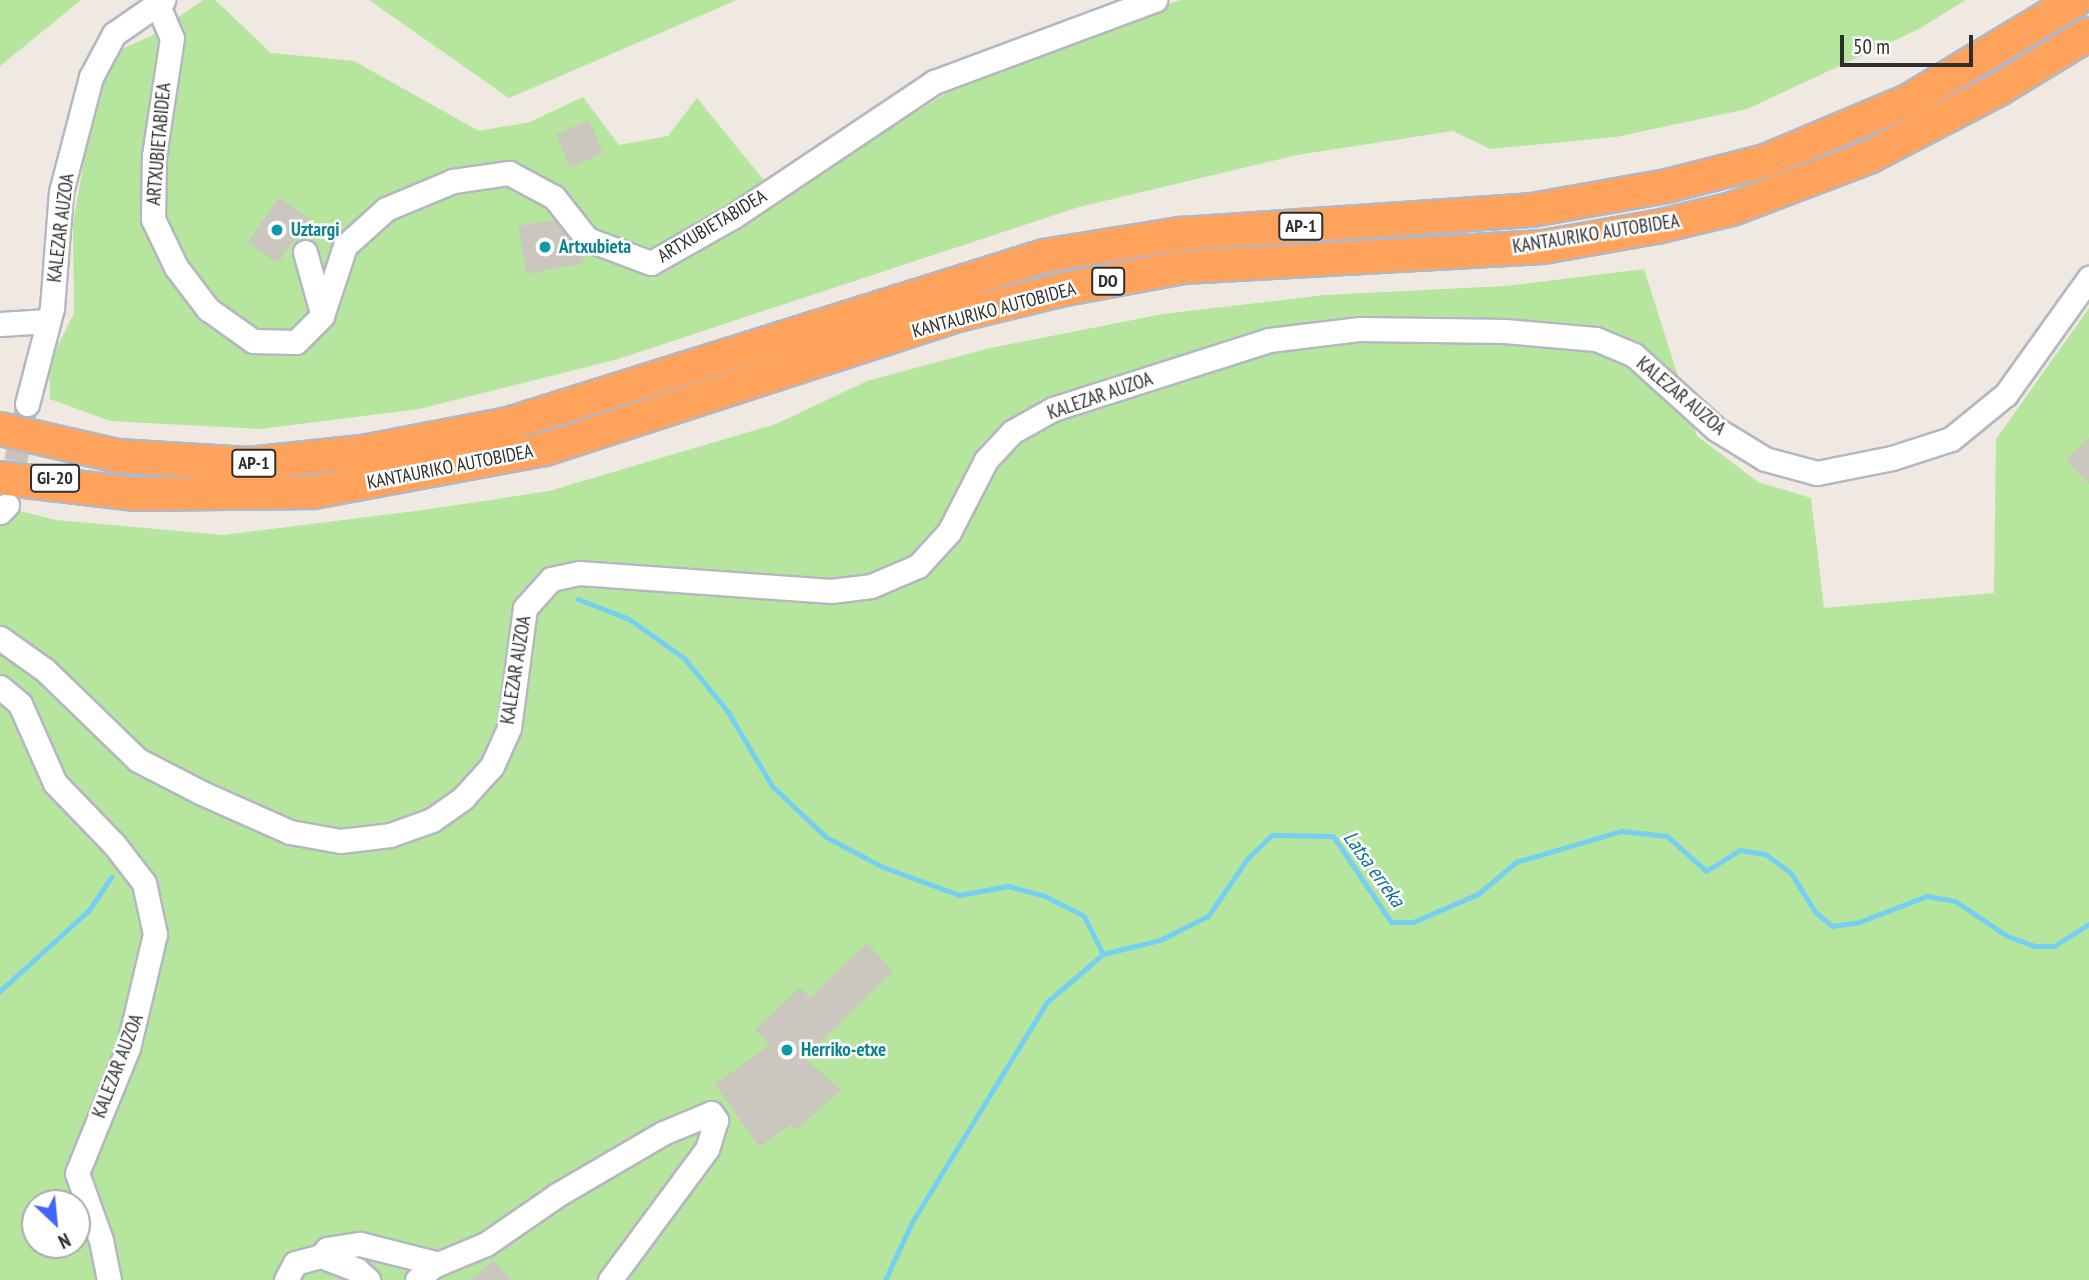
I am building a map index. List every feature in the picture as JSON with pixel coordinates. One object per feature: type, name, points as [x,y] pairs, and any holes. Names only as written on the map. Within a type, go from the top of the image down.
[{"type":"highway","name":"KANTAURIKO AUTOBIDEA","points":[[0,429],[118,456],[144,458],[249,464],[368,451],[508,424],[1044,256],[1180,234],[1532,211],[1667,186],[1765,161],[1908,101],[2076,0]]},
{"type":"highway","name":"KANTAURIKO AUTOBIDEA","points":[[2,498],[109,492],[313,492],[468,467],[545,449],[683,407],[958,315],[1184,267],[1544,247],[1657,227],[1732,209],[1869,157],[1999,89],[2089,34]]},
{"type":"highway","name":"GI-20","points":[[0,463],[109,492]]},
{"type":"street","name":"ARTXUBIETABIDEA","points":[[160,2],[172,38],[154,156],[153,219],[176,267],[208,309],[253,341],[296,342],[322,316],[345,246],[386,209],[453,181],[509,173],[554,197],[587,239],[651,263],[734,216],[934,82],[1155,0]]},
{"type":"street","name":"KALEZAR AUZOA","points":[[27,404],[48,321],[61,191],[91,77],[114,34],[160,2]]},
{"type":"street","points":[[305,252],[322,316]]},
{"type":"street","name":"KALEZAR AUZOA","points":[[0,638],[45,670],[138,760],[202,793],[290,832],[340,841],[390,835],[432,820],[463,798],[492,766],[509,728],[525,608],[551,579],[579,573],[831,591],[872,586],[918,566],[949,532],[986,460],[1012,432],[1065,405],[1269,340],[1360,329],[1505,331],[1596,339],[1634,355],[1717,429],[1765,459],[1816,473],[1892,458],[1951,439],[2006,394],[2089,278]]},
{"type":"street","points":[[0,324],[48,321]]},
{"type":"street","name":"KALEZAR AUZOA","points":[[0,687],[20,704],[55,783],[114,844],[144,883],[155,934],[128,1048],[76,1173],[101,1240],[109,1280]]},
{"type":"street","points":[[417,1280],[439,1264],[486,1244],[557,1195],[663,1133],[711,1113],[716,1121],[707,1149],[610,1280]]},
{"type":"street","points":[[286,1280],[295,1263],[321,1256],[327,1249],[360,1244],[439,1264]]},
{"type":"street","points":[[321,1256],[357,1270],[368,1280]]},
{"type":"green space","points":[[0,0],[81,0],[0,66]]},
{"type":"green space","points":[[203,0],[215,0],[271,53],[354,61],[479,131],[530,122],[583,97],[619,145],[668,136],[697,98],[779,199],[948,92],[1180,0],[1966,0],[1917,30],[1747,109],[1616,137],[1490,149],[1453,131],[1297,155],[1079,207],[618,359],[419,409],[260,429],[110,421],[50,399],[49,363],[74,313],[73,223],[94,105],[117,51],[151,36]]},
{"type":"green space","points":[[369,0],[737,0],[509,98]]},
{"type":"green space","points":[[1644,269],[1697,436],[1758,482],[1811,498],[1824,608],[1994,593],[1996,439],[2089,308],[2089,1280],[0,1280],[0,506],[56,520],[224,535],[549,491],[776,424],[867,381],[990,348],[1163,314],[1325,295],[1505,286]]},
{"type":"building","points":[[589,120],[603,153],[570,167],[556,134]]},
{"type":"building","name":"Uztargi","points":[[279,197],[309,218],[278,263],[247,242]]},
{"type":"building","name":"Artxubieta","points":[[554,220],[566,235],[568,248],[582,252],[584,263],[526,274],[518,226]]},
{"type":"building","points":[[2089,438],[2089,484],[2066,459]]},
{"type":"building","name":"Herriko-etxe","points":[[867,943],[893,971],[804,1058],[841,1090],[796,1130],[792,1124],[759,1147],[715,1084],[770,1045],[755,1030],[800,987],[810,998]]},
{"type":"building","points":[[493,1260],[512,1280],[471,1280]]},
{"type":"waterway","points":[[578,599],[629,619],[684,658],[728,712],[772,786],[826,837],[883,867],[959,895],[1008,886],[1045,896],[1084,916],[1103,954]]},
{"type":"waterway","name":"Latsa erreka","points":[[885,1280],[912,1222],[1047,1002],[1103,954],[1160,940],[1208,916],[1247,859],[1272,835],[1333,836],[1391,922],[1413,922],[1478,894],[1516,862],[1621,831],[1667,836],[1706,871],[1739,850],[1765,854],[1791,873],[1815,912],[1832,926],[1859,922],[1927,896],[1955,901],[2007,936],[2034,946],[2054,946],[2089,924]]},
{"type":"waterway","points":[[0,991],[89,910],[111,877]]},
{"type":"tunnel","points":[[9,494],[27,404]]},
{"type":"place","name":"Uztargi","points":[[277,230]]},
{"type":"place","name":"Artxubieta","points":[[545,247]]},
{"type":"place","name":"Herriko-etxe","points":[[787,1050]]}]
